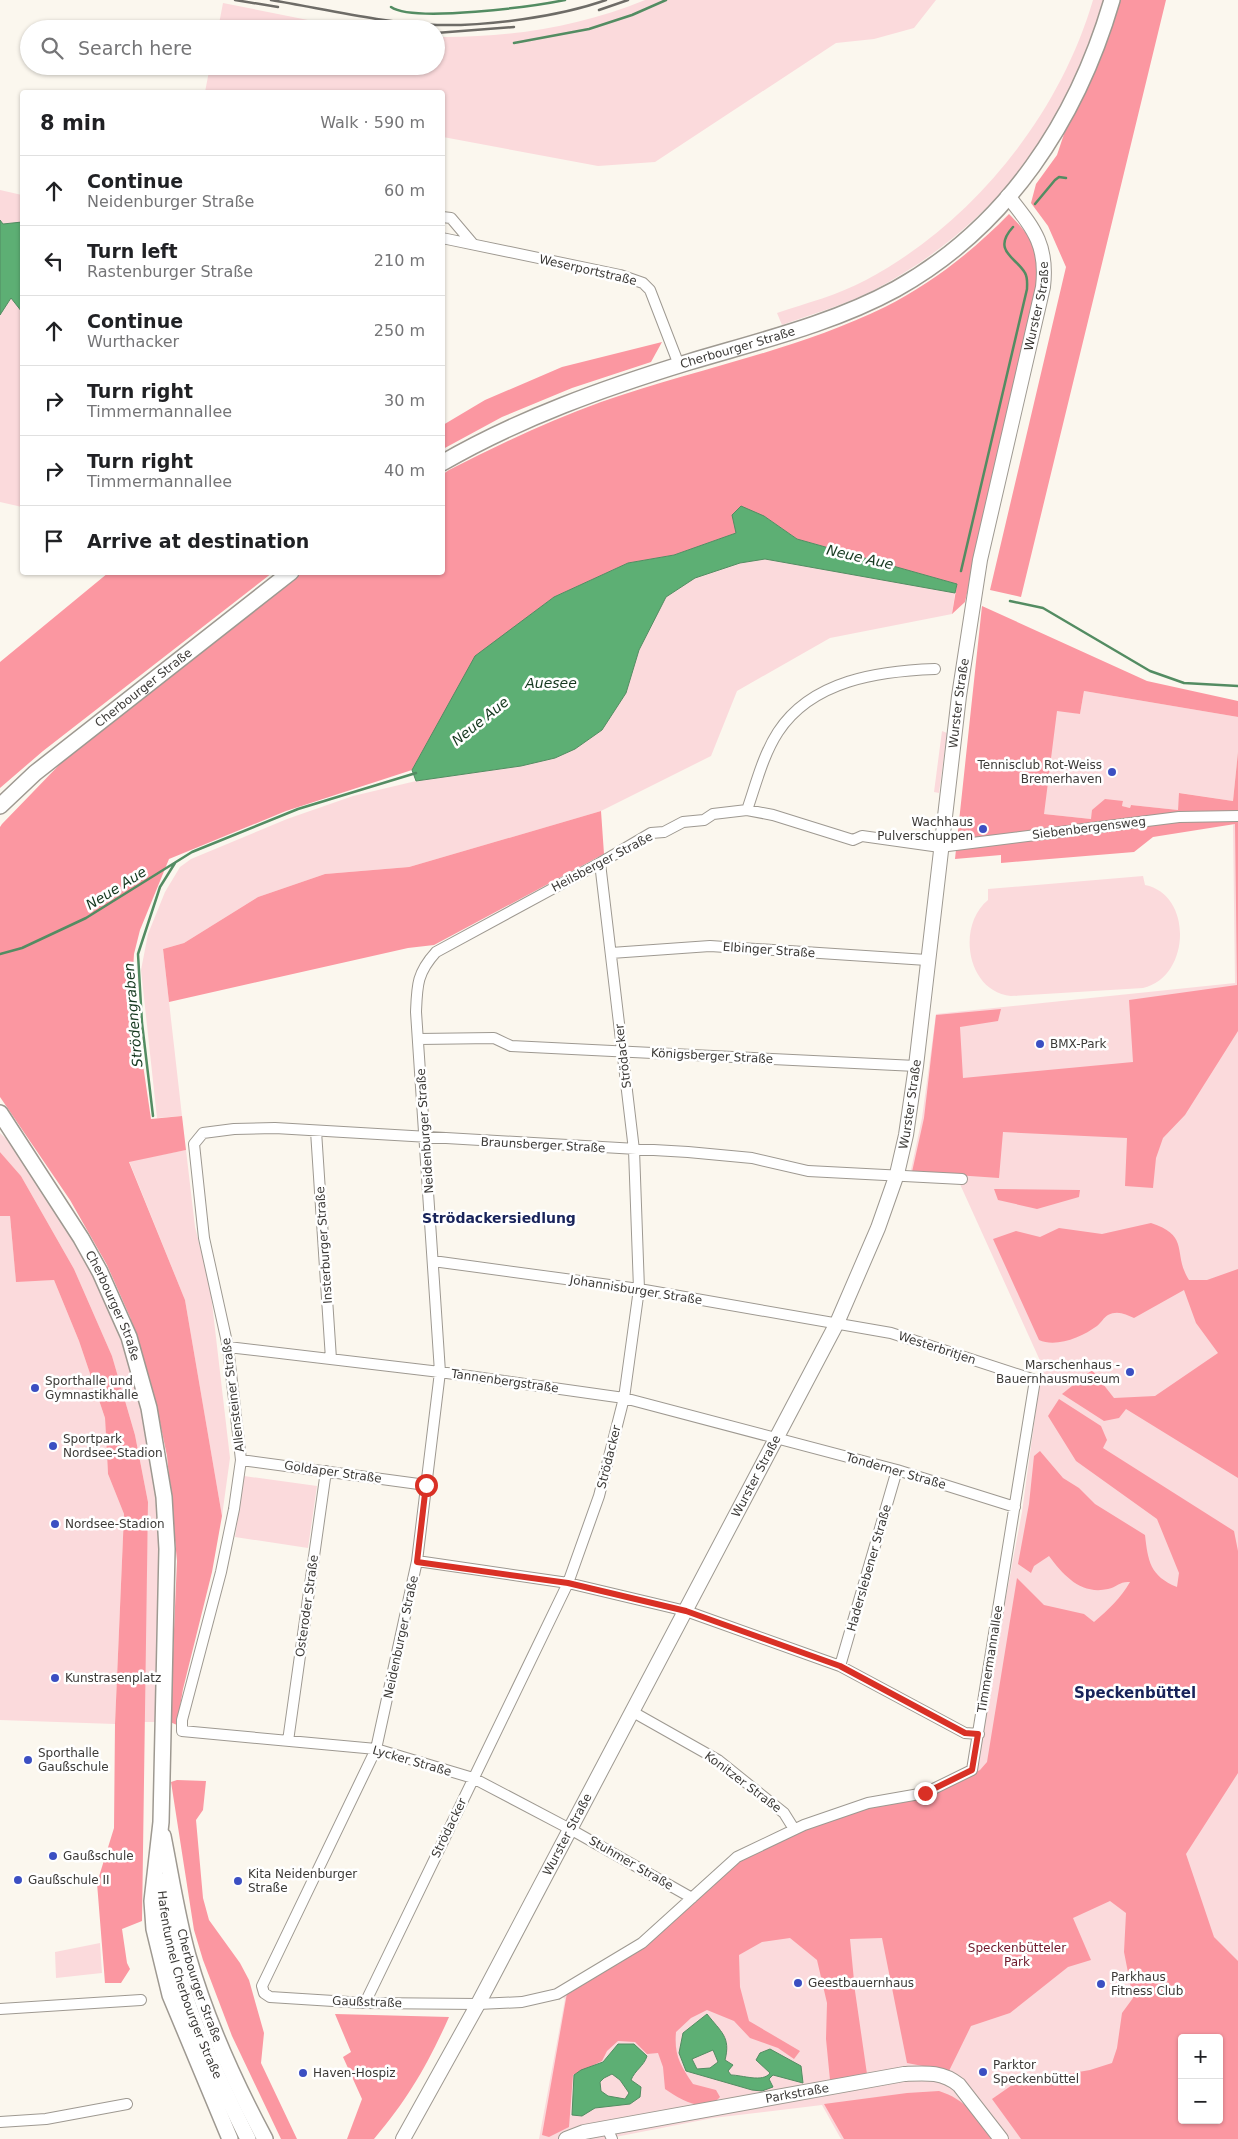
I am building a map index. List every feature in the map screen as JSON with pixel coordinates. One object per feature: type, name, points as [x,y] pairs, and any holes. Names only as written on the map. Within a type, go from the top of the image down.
[{"type":"main road","points":[[1008,196],[1040,156],[1081,86],[1093,60],[1112,0]]},
{"type":"main road","name":"Cherbourger Straße","points":[[445,461],[510,428],[568,403],[679,365],[834,317],[896,289],[952,252],[984,224],[1008,196]]},
{"type":"main road","name":"Cherbourger Straße","points":[[0,806],[35,773],[287,575]]},
{"type":"main road","name":"Cherbourger Straße","points":[[0,1114],[81,1238],[100,1272],[128,1337],[149,1408],[164,1497],[168,1549],[160,1822],[152,1902],[158,1956],[170,1995],[230,2139]]},
{"type":"main road","name":"Cherbourger Straße","points":[[160,1822],[191,1964],[211,2020],[248,2106],[265,2139]]},
{"type":"main road","name":"Hafentunnel Cherbourger Straße","points":[[160,1822],[162,1896],[175,1966],[196,2026],[248,2139]]},
{"type":"street","name":"Wurster Straße","points":[[403,2139],[478,2004],[837,1323],[868,1256],[897,1174],[906,1135],[916,1066],[940,847],[962,672],[978,568],[1038,313],[1045,268],[1042,247],[1034,230],[1008,196]]},
{"type":"street","points":[[445,217],[451,218],[473,244]]},
{"type":"street","name":"Weserportstraße","points":[[445,239],[633,278],[643,283],[655,300],[679,365]]},
{"type":"street","points":[[747,810],[770,747],[789,718],[803,704],[819,693],[852,680],[902,670],[935,669]]},
{"type":"street","name":"Heilsberger Straße","points":[[424,965],[436,952],[600,863],[651,833],[664,832],[683,822],[704,820],[713,814],[747,810],[773,815],[853,840],[862,836],[940,847]]},
{"type":"street","name":"Siebenbergensweg","points":[[940,847],[1179,816],[1238,816]]},
{"type":"street","name":"Strödacker","points":[[365,2003],[568,1583],[599,1496],[624,1398],[639,1289],[634,1150],[600,863]]},
{"type":"street","name":"Elbinger Straße","points":[[610,953],[710,946],[927,960]]},
{"type":"street","name":"Neidenburger Straße","points":[[262,1986],[376,1749],[417,1562],[440,1372],[416,983],[424,965]]},
{"type":"street","name":"Königsberger Straße","points":[[419,1039],[494,1038],[511,1046],[916,1066]]},
{"type":"street","name":"Braunsberger Straße","points":[[194,1144],[203,1133],[234,1128],[316,1131],[752,1158],[808,1171],[897,1174]]},
{"type":"street","name":"Insterburger Straße","points":[[316,1131],[331,1359]]},
{"type":"street","name":"Allensteiner Straße","points":[[182,1731],[182,1720],[221,1572],[234,1509],[240,1460],[228,1347],[204,1238],[194,1144]]},
{"type":"street","points":[[897,1174],[962,1179]]},
{"type":"street","name":"Johannisburger Straße","points":[[433,1261],[639,1289],[837,1323]]},
{"type":"street","name":"Westerbritjen","points":[[837,1323],[890,1334],[1034,1380]]},
{"type":"street","name":"Tannenbergstraße","points":[[228,1347],[440,1372],[624,1398],[777,1437]]},
{"type":"street","name":"Timmermannallee","points":[[478,2004],[522,2002],[566,1990],[642,1944],[737,1857],[794,1829],[868,1803],[925,1793],[972,1770],[1034,1380]]},
{"type":"street","name":"Tonderner Straße","points":[[777,1437],[897,1470],[1014,1507]]},
{"type":"street","name":"Goldaper Straße","points":[[240,1460],[426,1485]]},
{"type":"street","name":"Haderslebener Straße","points":[[840,1666],[897,1470]]},
{"type":"street","name":"Osteroder Straße","points":[[288,1741],[326,1471]]},
{"type":"street","points":[[417,1562],[568,1583],[686,1611],[840,1666],[965,1733],[978,1734]]},
{"type":"street","name":"Konitzer Straße","points":[[633,1712],[718,1760],[784,1813],[794,1829]]},
{"type":"street","name":"Lycker Straße","points":[[182,1731],[376,1749],[473,1778],[570,1828]]},
{"type":"street","name":"Stuhmer Straße","points":[[570,1828],[692,1898]]},
{"type":"street","name":"Gaußstraße","points":[[262,1986],[264,1993],[270,1998],[365,2003],[478,2004]]},
{"type":"street","points":[[0,2009],[141,2000]]},
{"type":"street","name":"Parkstraße","points":[[566,2139],[584,2132],[609,2133],[904,2074],[925,2073],[937,2073],[952,2079],[960,2085],[1001,2139]]},
{"type":"street","points":[[0,2122],[46,2119],[127,2104]]},
{"type":"green space","points":[[645,0],[936,0],[914,28],[874,39],[836,43],[655,162],[598,166],[445,137],[445,90],[205,90],[208,75],[445,75],[445,37],[516,33],[543,29],[569,24]]},
{"type":"green space","points":[[1093,0],[1104,0],[1081,68],[1063,104],[1043,137],[997,197],[970,224],[908,270],[863,295],[782,325],[777,313],[833,294],[866,280],[905,256],[942,229],[976,197],[1007,162],[1034,125],[1058,85],[1078,43]]},
{"type":"green space","points":[[1118,0],[1166,0],[1021,597],[990,590],[1066,267],[1048,226],[1031,203],[1036,184],[1057,155],[1064,134],[1101,58]]},
{"type":"green space","points":[[223,3],[308,20],[220,20]]},
{"type":"green space","points":[[0,190],[20,195],[20,507],[0,502]]},
{"type":"green space","points":[[1009,214],[1032,241],[1035,249],[1038,293],[965,602],[952,614],[957,584],[797,539],[764,516],[736,533],[674,555],[628,563],[554,597],[476,656],[412,770],[286,811],[169,859],[140,930],[134,954],[133,970],[137,1024],[151,1119],[182,1116],[186,1150],[129,1162],[185,1300],[222,1516],[212,1572],[183,1689],[177,1725],[170,1722],[177,1561],[167,1456],[157,1408],[130,1317],[107,1265],[70,1200],[0,1097],[0,827],[62,762],[299,575],[445,575],[445,473],[449,470],[581,409],[636,390],[780,348],[851,322],[885,307],[919,288],[951,266]]},
{"type":"green space","points":[[662,342],[651,362],[572,388],[502,417],[445,448],[445,424],[485,400],[562,367]]},
{"type":"green space","points":[[765,559],[955,593],[952,614],[830,638],[737,691],[711,756],[601,811],[409,867],[325,874],[258,897],[184,943],[163,949],[182,1116],[157,1118],[141,970],[148,934],[165,892],[180,867],[191,859],[287,819],[353,796],[416,781],[521,766],[555,758],[575,749],[602,730],[626,693],[639,650],[666,597],[695,578],[740,563]]},
{"type":"green space","points":[[106,575],[269,575],[43,751],[0,788],[0,662]]},
{"type":"green space","points":[[982,606],[1147,681],[1238,701],[1238,717],[1084,691],[1080,714],[1057,711],[1044,814],[1091,819],[1092,810],[1105,799],[1123,801],[1122,806],[1130,808],[1131,805],[1178,810],[1179,793],[1233,801],[1238,752],[1238,1031],[1185,1115],[1163,1138],[1156,1158],[1153,1188],[1125,1186],[1127,1138],[1003,1132],[999,1178],[912,1172],[924,1118],[936,1015],[1001,1009],[998,1021],[960,1027],[963,1078],[1133,1062],[1129,1000],[1237,985],[1235,824],[1153,837],[1134,852],[1001,863],[1001,855],[955,859]]},
{"type":"green space","name":"Tennisclub Rot-Weiss Bremerhaven","points":[[1084,691],[1238,717],[1238,752],[1233,801],[1180,793],[1178,810],[1131,805],[1130,808],[1122,806],[1123,801],[1091,819],[1044,814],[995,697],[1080,714]]},
{"type":"green space","points":[[942,731],[947,733],[939,793],[934,792]]},
{"type":"green space","name":"Speckenbütteler Park","points":[[1238,783],[1238,2139],[841,2139],[822,2105],[713,2118],[605,2139],[539,2139],[565,1999],[560,1995],[925,1794],[973,1771],[1022,1512],[1042,1365],[959,1182],[909,1179],[922,1118],[936,1014],[1235,983],[1233,827]]},
{"type":"green space","points":[[601,811],[604,854],[434,945],[408,948],[169,1002],[163,949],[184,943],[258,897],[325,874],[409,867]]},
{"type":"green space","points":[[1143,876],[1145,885],[1161,892],[1172,904],[1178,919],[1180,936],[1177,954],[1170,969],[1159,981],[1143,988],[1011,996],[996,992],[984,983],[976,971],[971,956],[972,925],[978,911],[988,900],[988,889]]},
{"type":"green space","points":[[0,1133],[13,1145],[36,1177],[92,1270],[127,1356],[141,1400],[152,1452],[160,1531],[157,1722],[143,1722],[148,1502],[135,1435],[112,1356],[74,1269],[21,1176],[0,1152]]},
{"type":"green space","points":[[186,1150],[195,1227],[210,1286],[230,1458],[222,1516],[185,1300],[129,1161]]},
{"type":"green space","points":[[0,1152],[21,1176],[74,1269],[112,1356],[135,1435],[148,1502],[142,1921],[122,1929],[127,1963],[130,1969],[121,1983],[105,1983],[97,1883],[114,1828],[115,1724],[124,1514],[108,1474],[105,1418],[79,1341],[54,1280],[16,1282],[10,1216],[0,1216]]},
{"type":"green space","points":[[994,1189],[1080,1190],[1079,1197],[1037,1209],[998,1200]]},
{"type":"green space","name":"Sportpark Nordsee-Stadion","points":[[0,1216],[10,1216],[16,1281],[54,1280],[79,1341],[105,1418],[108,1474],[124,1514],[115,1724],[0,1720]]},
{"type":"green space","points":[[1151,1223],[1163,1228],[1176,1240],[1184,1270],[1189,1280],[1207,1280],[1238,1269],[1238,1478],[1126,1409],[1119,1418],[1104,1421],[1062,1394],[1092,1370],[1114,1398],[1155,1396],[1218,1353],[1196,1323],[1184,1290],[1134,1318],[1121,1313],[1111,1314],[1084,1334],[1061,1342],[1046,1342],[1039,1340],[993,1239],[1016,1231],[1040,1237],[1059,1228],[1102,1234]]},
{"type":"green space","points":[[1059,1399],[1101,1426],[1107,1440],[1103,1448],[1234,1531],[1238,1551],[1238,1773],[1186,1854],[1214,1937],[1238,1961],[1238,2139],[1021,2139],[992,2099],[1015,2083],[1090,2070],[1112,2063],[1117,2048],[1122,2013],[1133,1998],[1124,1952],[1126,1913],[1110,1901],[1073,1918],[1091,1960],[1068,1967],[1010,2013],[971,2026],[949,2071],[907,2063],[882,1938],[850,1939],[855,1991],[867,2074],[830,2080],[826,2039],[827,2003],[817,1960],[790,1938],[762,1942],[739,1955],[740,1987],[749,2021],[800,2051],[794,2059],[778,2048],[750,2038],[734,2021],[707,2010],[691,2018],[676,2032],[676,2047],[681,2065],[693,2084],[716,2090],[720,2097],[714,2102],[707,2105],[692,2104],[671,2093],[665,2089],[663,2067],[658,2053],[647,2054],[635,2042],[618,2041],[607,2051],[602,2061],[573,2075],[569,2127],[549,2137],[542,2135],[567,1993],[646,1945],[738,1859],[795,1832],[869,1807],[926,1796],[980,1770],[987,1762],[1017,1578],[1044,1605],[1084,1614],[1094,1622],[1123,1593],[1130,1582],[1124,1582],[1108,1589],[1090,1589],[1081,1586],[1067,1577],[1049,1556],[1034,1566],[1031,1573],[1018,1564],[1029,1504],[1034,1456],[1040,1451],[1063,1478],[1079,1488],[1095,1504],[1145,1535],[1147,1553],[1152,1567],[1161,1578],[1177,1587],[1179,1573],[1157,1519],[1076,1461],[1048,1416]]},
{"type":"green space","points":[[244,1476],[317,1486],[308,1548],[235,1537]]},
{"type":"green space","points":[[177,1780],[206,1781],[203,1810],[196,1820],[203,1898],[209,1920],[240,1963],[249,1980],[264,2033],[261,2063],[297,2139],[281,2139],[232,2036],[203,1960],[194,1930],[171,1782]]},
{"type":"green space","points":[[100,1943],[102,1973],[56,1978],[55,1952]]},
{"type":"green space","points":[[335,2014],[449,2017],[416,2081],[397,2110],[374,2139],[347,2139],[362,2099],[343,2057],[351,2052]]},
{"type":"green space","points":[[939,2091],[948,2094],[971,2110],[995,2139],[844,2139],[824,2104],[907,2093]]},
{"type":"water","points":[[0,220],[3,224],[20,222],[20,309],[11,298],[0,315]]},
{"type":"water","name":"Auesee","points":[[741,506],[764,516],[797,539],[957,584],[955,593],[765,559],[740,563],[695,578],[666,597],[639,650],[626,693],[602,730],[575,749],[555,758],[521,766],[416,781],[412,770],[475,656],[554,597],[628,563],[674,555],[736,533],[732,515]]},
{"type":"water","points":[[707,2014],[726,2040],[727,2052],[725,2060],[733,2065],[728,2071],[731,2075],[757,2078],[767,2076],[770,2073],[756,2060],[760,2053],[770,2049],[801,2066],[803,2083],[773,2075],[769,2079],[773,2087],[762,2091],[752,2090],[686,2071],[679,2053],[683,2033]],"holes":[[[713,2050],[718,2062],[710,2068],[697,2069],[692,2059]]]},
{"type":"water","points":[[618,2044],[634,2044],[647,2056],[631,2080],[641,2087],[640,2097],[630,2104],[595,2108],[582,2116],[572,2115],[574,2075],[581,2070],[603,2062]],"holes":[[[612,2074],[620,2080],[629,2093],[625,2099],[608,2096],[601,2091],[600,2082],[604,2078]]]},
{"type":"waterway","points":[[391,7],[404,12],[424,14],[475,12],[565,0]]},
{"type":"waterway","points":[[514,43],[589,29],[632,15],[666,0]]},
{"type":"waterway","points":[[1035,204],[1055,180],[1059,177],[1066,178]]},
{"type":"waterway","points":[[961,571],[1027,289],[1025,273],[1005,248],[1004,242],[1013,227]]},
{"type":"waterway","name":"Neue Aue","points":[[1010,601],[1043,608],[1150,671],[1184,683],[1238,686]]},
{"type":"waterway","name":"Neue Aue","points":[[0,954],[22,948],[86,918],[192,852],[298,809],[416,773]]},
{"type":"waterway","name":"Strödengraben","points":[[153,1116],[142,1023],[138,954],[160,887],[175,863]]},
{"type":"railway","points":[[235,0],[278,7]]},
{"type":"railway","points":[[271,0],[383,20]]},
{"type":"railway","points":[[445,25],[478,24],[545,16],[606,0]]},
{"type":"railway","points":[[599,10],[628,0]]},
{"type":"railway","points":[[445,32],[514,27]]},
{"type":"place","name":"Tennisclub Rot-Weiss Bremerhaven","points":[[1112,772]]},
{"type":"place","name":"Wachhaus Pulverschuppen","points":[[983,829]]},
{"type":"place","name":"BMX-Park","points":[[1040,1044]]},
{"type":"place","name":"Marschenhaus - Bauernhausmuseum","points":[[1130,1372]]},
{"type":"place","name":"Sporthalle und Gymnastikhalle","points":[[35,1388]]},
{"type":"place","name":"Sportpark Nordsee-Stadion","points":[[53,1446]]},
{"type":"place","name":"Nordsee-Stadion","points":[[55,1524]]},
{"type":"place","name":"Kunstrasenplatz","points":[[55,1678]]},
{"type":"place","name":"Sporthalle Gaußschule","points":[[28,1760]]},
{"type":"place","name":"Gaußschule","points":[[53,1856]]},
{"type":"place","name":"Gaußschule II","points":[[18,1880]]},
{"type":"place","name":"Kita Neidenburger Straße","points":[[238,1881]]},
{"type":"place","name":"Geestbauernhaus","points":[[798,1983]]},
{"type":"place","name":"Parkhaus Fitness Club","points":[[1101,1984]]},
{"type":"place","name":"Parktor Speckenbüttel","points":[[983,2072]]},
{"type":"place","name":"Haven-Hospiz","points":[[303,2073]]},
{"type":"district","name":"Strödackersiedlung","points":[[499,1218]]},
{"type":"district","name":"Speckenbüttel","points":[[1135,1693]]},
{"type":"route","points":[[426,1485],[417,1562],[568,1583],[686,1611],[840,1666],[965,1733],[978,1734],[972,1770],[925,1793]]}]
